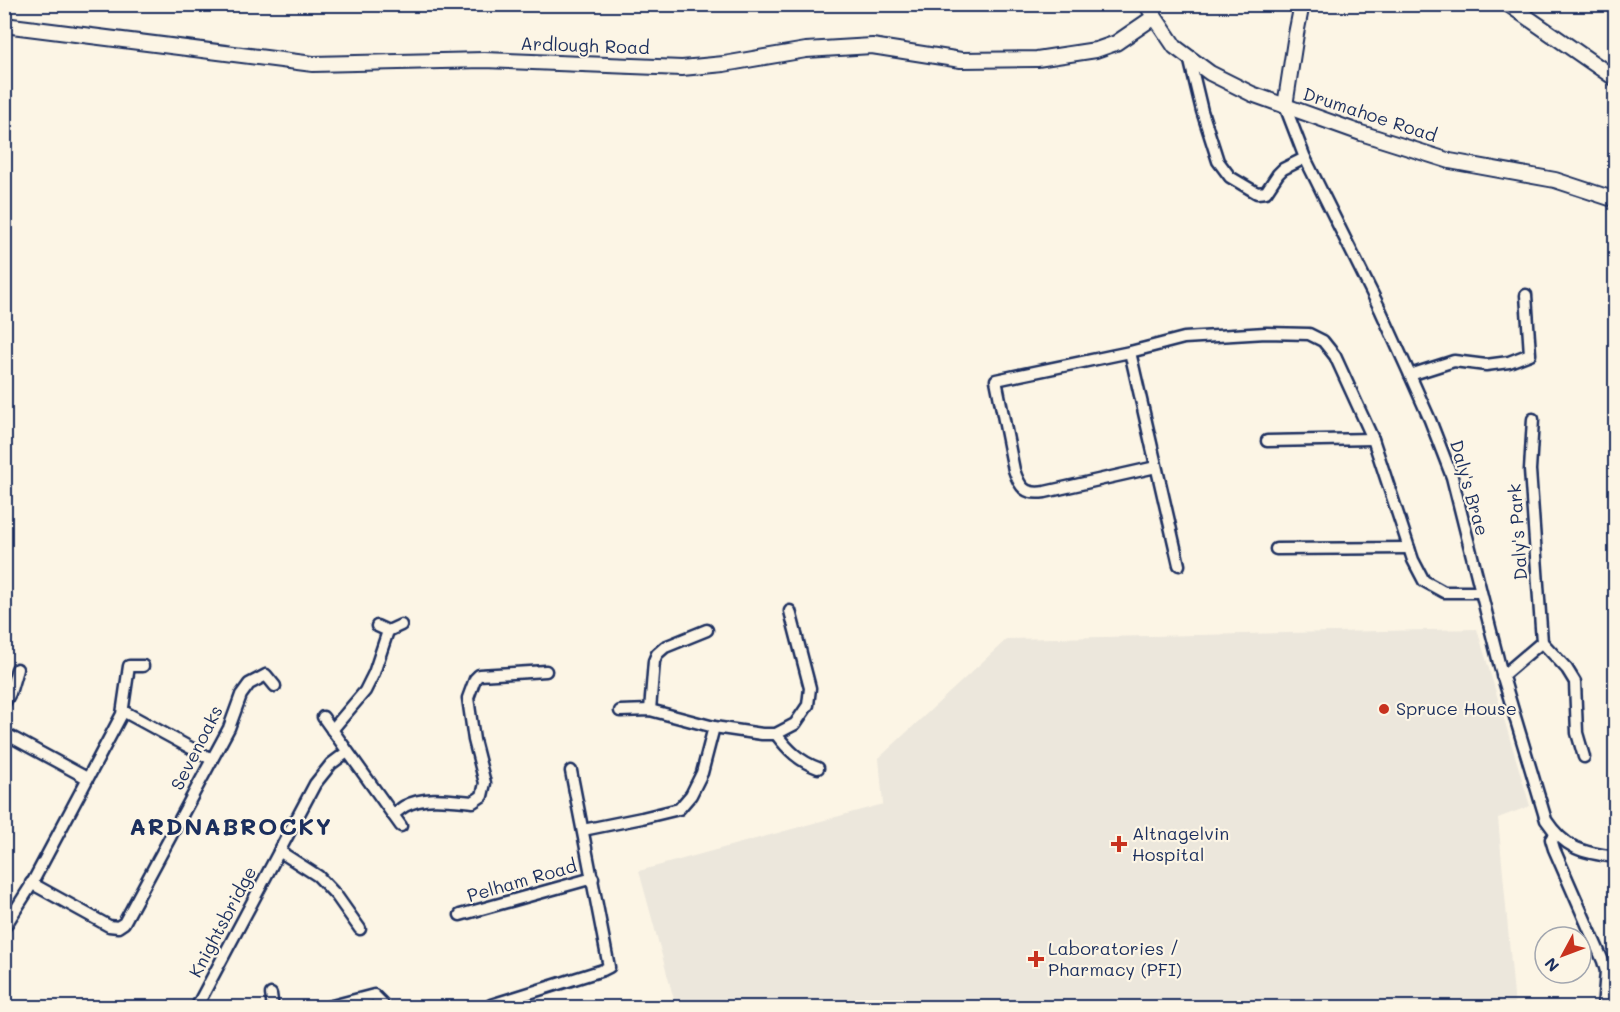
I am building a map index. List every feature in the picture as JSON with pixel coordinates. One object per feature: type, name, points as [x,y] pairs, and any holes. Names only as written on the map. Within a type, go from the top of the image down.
[{"type":"street","points":[[1284,106],[1302,4]]},
{"type":"street","points":[[1508,4],[1616,80]]},
{"type":"street","name":"Drumahoe Road","points":[[1150,11],[1175,47],[1210,73],[1252,94],[1361,133],[1450,161],[1555,180],[1616,200]]},
{"type":"street","name":"Ardlough Road","points":[[4,25],[313,64],[484,60],[682,68],[724,64],[806,50],[872,46],[961,60],[1037,59],[1096,50],[1116,43],[1150,11]]},
{"type":"street","points":[[1189,57],[1208,132],[1218,161],[1230,177],[1257,193],[1266,192],[1283,169],[1305,158]]},
{"type":"street","name":"Daly's Brae","points":[[1284,106],[1305,158],[1410,375],[1452,477],[1479,592],[1540,805],[1555,835],[1551,840],[1554,849],[1606,971],[1603,1008]]},
{"type":"street","points":[[1410,375],[1454,361],[1486,365],[1509,362],[1530,354],[1526,295]]},
{"type":"street","points":[[1156,468],[1033,494],[1024,490],[1014,470],[996,380],[1184,339],[1266,333],[1309,334],[1323,341],[1335,356],[1373,439],[1413,560],[1424,581],[1444,592],[1479,592]]},
{"type":"street","points":[[1130,352],[1179,565]]},
{"type":"street","name":"Daly's Park","points":[[1533,418],[1530,470],[1542,642]]},
{"type":"street","points":[[1267,441],[1373,439]]},
{"type":"street","points":[[1276,549],[1409,548]]},
{"type":"street","points":[[620,711],[650,710],[714,726],[776,734],[795,724],[808,705],[810,688],[790,611]]},
{"type":"street","points":[[332,730],[365,691],[374,673],[388,631],[401,625]]},
{"type":"street","points":[[377,626],[388,631]]},
{"type":"street","points":[[650,710],[654,661],[657,654],[665,647],[707,630]]},
{"type":"street","points":[[1502,675],[1542,642],[1567,669],[1575,682],[1577,733],[1584,757]]},
{"type":"street","points":[[4,928],[31,884],[123,711],[129,666],[143,666]]},
{"type":"street","points":[[4,704],[17,669]]},
{"type":"street","points":[[393,815],[406,805],[420,801],[437,798],[473,802],[482,796],[485,783],[474,740],[468,698],[475,679],[479,675],[546,671]]},
{"type":"street","name":"Sevenoaks","points":[[31,884],[109,926],[118,927],[124,923],[229,728],[241,695],[249,684],[266,675],[274,686]]},
{"type":"street","points":[[123,711],[211,759]]},
{"type":"street","points":[[323,717],[401,826]]},
{"type":"street","points":[[583,830],[679,809],[691,795],[702,773],[714,726]]},
{"type":"street","points":[[4,733],[87,778]]},
{"type":"street","points":[[776,734],[795,756],[818,768]]},
{"type":"street","name":"Knightsbridge","points":[[196,1008],[320,776],[347,752]]},
{"type":"street","name":"Pelham Road","points":[[489,1008],[490,1005],[609,967],[571,771]]},
{"type":"street","points":[[1555,835],[1586,852],[1616,857]]},
{"type":"street","points":[[279,851],[318,876],[336,895],[360,929]]},
{"type":"street","name":"Pelham Road","points":[[460,915],[593,878]]},
{"type":"street","points":[[341,927],[352,920]]},
{"type":"street","points":[[271,994],[273,1008]]},
{"type":"street","points":[[324,1008],[374,994],[384,1008]]},
{"type":"shaded area","name":"Altnagelvin Hospital","points":[[1477,629],[1530,806],[1498,818],[1515,1007],[676,1007],[639,871],[883,804],[879,758],[1007,639]]},
{"type":"place","name":"Spruce House","points":[[1384,709]]},
{"type":"place","name":"Altnagelvin Hospital","points":[[1119,844]]},
{"type":"place","name":"Laboratories / Pharmacy (PFI)","points":[[1036,959]]},
{"type":"district","name":"ARDNABROCKY","points":[[231,827]]}]
